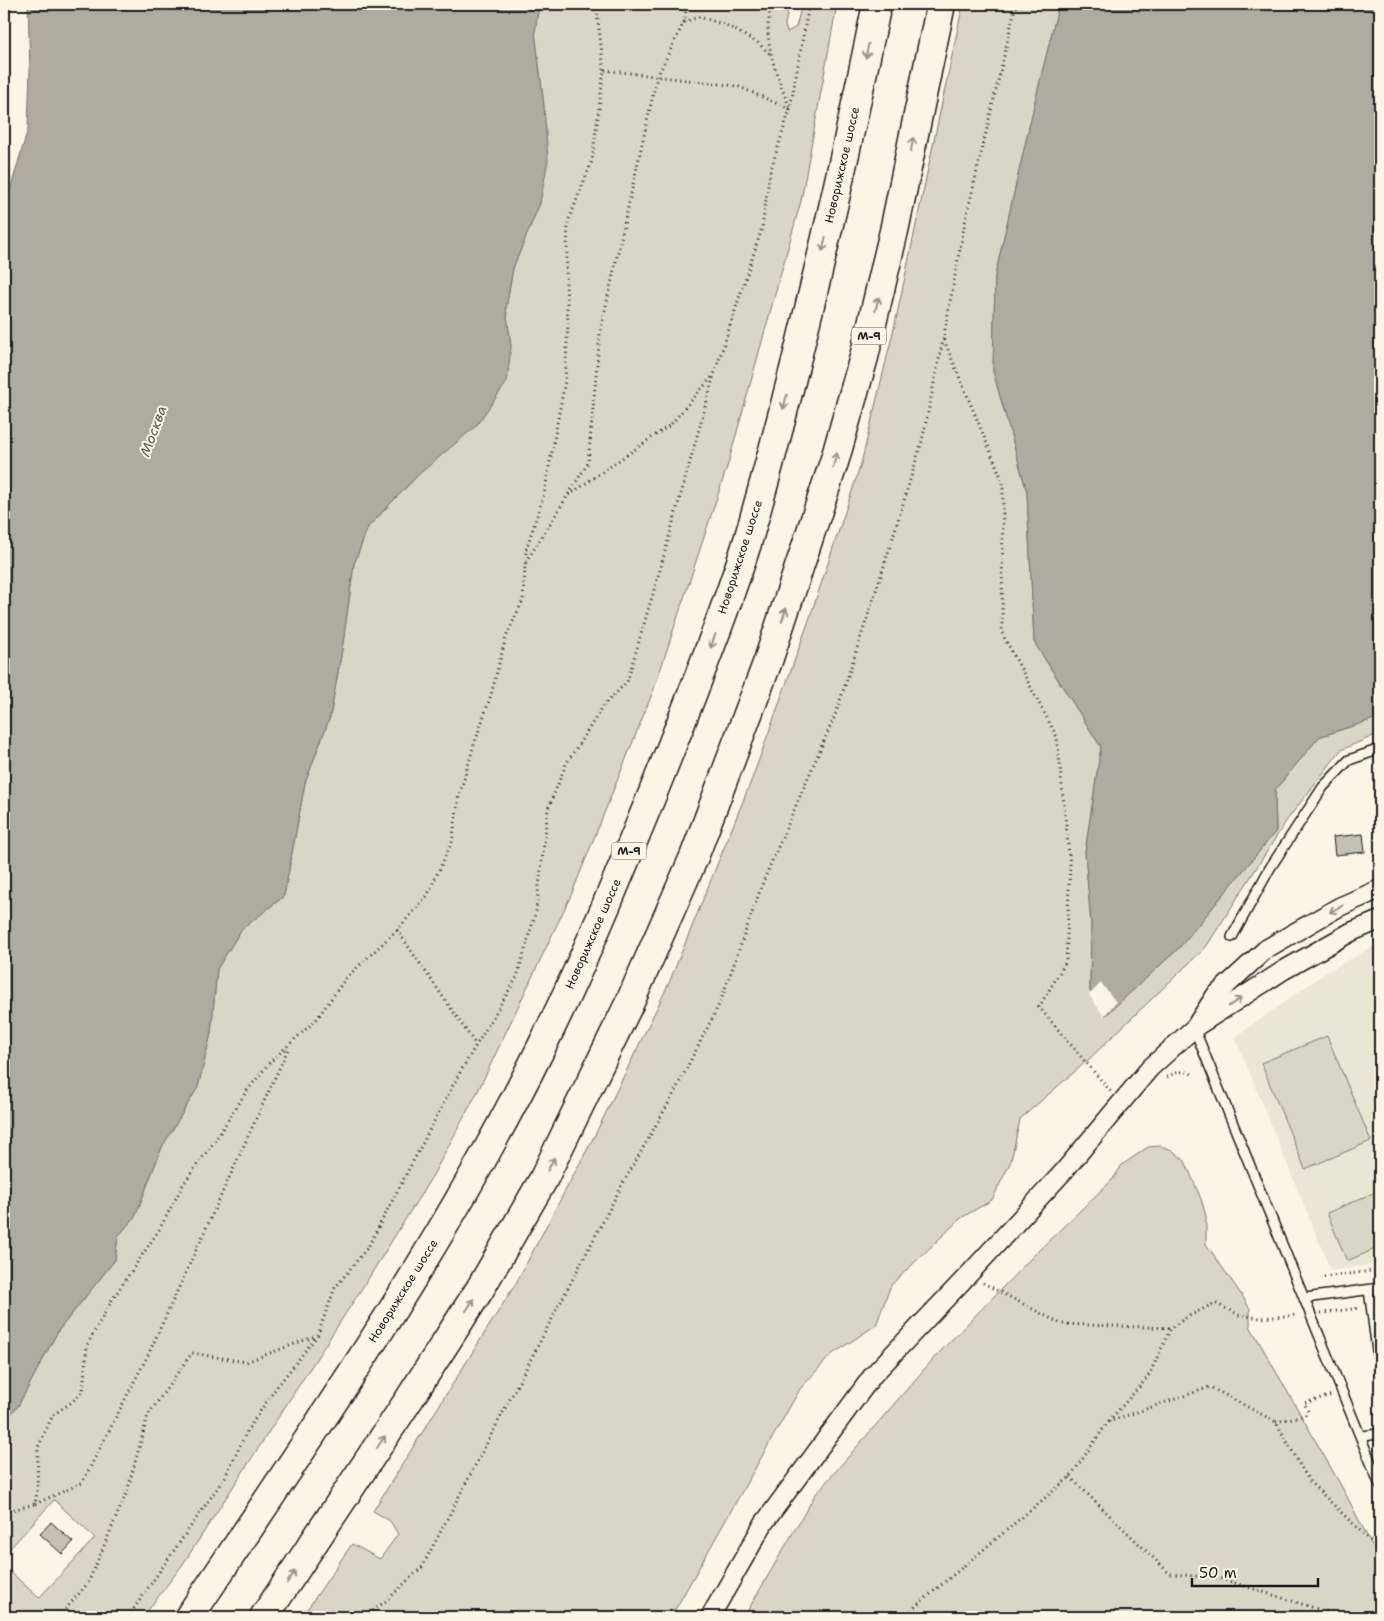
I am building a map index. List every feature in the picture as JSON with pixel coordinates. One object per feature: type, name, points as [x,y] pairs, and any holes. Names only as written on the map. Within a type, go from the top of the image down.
[{"type":"highway","name":"Новорижское шоссе","points":[[189,1617],[354,1372],[427,1254],[488,1149],[540,1051],[599,922],[706,662],[747,544],[802,340],[877,4]]},
{"type":"highway","name":"М-9","points":[[264,1617],[408,1402],[465,1313],[543,1180],[630,1002],[694,857],[768,661],[835,459],[864,357],[894,231],[941,4]]},
{"type":"street","points":[[1194,1028],[1215,996],[1266,950],[1339,906],[1380,889]]},
{"type":"street","points":[[710,1617],[764,1523],[873,1375],[965,1279],[1064,1171],[1150,1068],[1194,1028],[1284,970],[1351,932],[1380,920]]},
{"type":"lane","points":[[1232,937],[1270,868],[1323,787],[1349,760],[1380,749]]},
{"type":"lane","points":[[1194,1028],[1380,1484]]},
{"type":"lane","points":[[1305,1298],[1380,1288]]},
{"type":"lane","points":[[1369,1290],[1380,1374]]},
{"type":"lane","points":[[1361,1436],[1380,1434]]},
{"type":"path","points":[[35,1504],[38,1494],[38,1447],[53,1415],[72,1402],[83,1391],[87,1345],[112,1300],[159,1230],[184,1183],[214,1142],[246,1092],[270,1062],[316,1020],[346,978],[398,930],[427,896],[452,842],[459,796],[491,695],[506,637],[523,600],[526,550],[544,494],[565,381],[568,324],[566,282],[568,222],[592,161],[604,70],[596,4]]},
{"type":"path","points":[[525,564],[588,463],[600,333],[657,77],[684,22],[687,4]]},
{"type":"path","points":[[772,4],[768,27],[772,56],[790,109]]},
{"type":"path","points":[[128,1617],[225,1477],[248,1429],[276,1388],[317,1336],[335,1288],[368,1247],[455,1083],[517,977],[536,911],[548,809],[566,764],[604,705],[627,682],[714,375],[762,228],[770,172],[790,109],[809,4]]},
{"type":"path","points":[[365,1617],[387,1600],[422,1567],[720,1003],[763,882],[836,713],[885,563],[922,441],[964,226],[1016,4]]},
{"type":"path","points":[[684,22],[699,18],[726,25],[758,43],[772,56]]},
{"type":"path","points":[[604,70],[737,86],[790,109]]},
{"type":"path","points":[[943,340],[1003,482],[1002,633],[1058,738],[1070,864],[1066,962],[1040,1007],[1120,1104]]},
{"type":"path","points":[[568,496],[670,425],[714,375]]},
{"type":"path","points":[[398,930],[476,1046]]},
{"type":"path","points":[[4,1512],[35,1504],[82,1483],[148,1355],[290,1044]]},
{"type":"path","points":[[1163,1080],[1168,1076],[1183,1072],[1189,1072],[1193,1075]]},
{"type":"path","points":[[1324,1277],[1380,1270]]},
{"type":"path","points":[[982,1283],[1061,1324],[1171,1328]]},
{"type":"path","points":[[903,1617],[1070,1477],[1108,1422],[1148,1377],[1171,1328],[1187,1317],[1216,1303],[1240,1315],[1260,1318],[1311,1315],[1371,1307]]},
{"type":"path","points":[[59,1617],[88,1584],[127,1492],[148,1415],[192,1353],[246,1362],[317,1336]]},
{"type":"path","points":[[1108,1422],[1210,1387],[1276,1422],[1309,1481],[1380,1550]]},
{"type":"path","points":[[1276,1422],[1305,1415],[1308,1411],[1304,1403],[1343,1392]]},
{"type":"path","points":[[1070,1477],[1170,1574],[1219,1578],[1339,1617],[1352,1617]]},
{"type":"shaded area","points":[[539,4],[789,4],[785,25],[787,32],[796,27],[802,4],[837,4],[801,201],[728,464],[654,689],[572,893],[479,1089],[433,1175],[368,1279],[183,1564],[143,1617],[4,1617],[4,1566],[39,1598],[95,1538],[54,1500],[4,1555],[4,1422],[18,1406],[58,1331],[115,1260],[118,1236],[135,1217],[162,1147],[198,1087],[211,1033],[217,969],[241,930],[284,896],[305,783],[330,717],[354,564],[368,527],[418,475],[511,347],[506,308],[513,268],[540,203],[544,106],[535,32]]},
{"type":"shaded area","points":[[963,4],[1059,4],[995,276],[993,371],[1027,492],[1034,642],[1101,747],[1085,852],[1091,924],[1090,991],[1106,1015],[1179,948],[1276,831],[1275,790],[1319,737],[1380,717],[1380,733],[1341,750],[1287,820],[1206,947],[1087,1061],[1020,1119],[1011,1161],[992,1200],[961,1218],[891,1285],[876,1325],[831,1355],[800,1389],[671,1617],[302,1617],[352,1544],[380,1559],[398,1534],[390,1521],[373,1511],[516,1283],[596,1133],[669,983],[752,779],[809,620],[861,464],[895,324]]},
{"type":"shaded area","points":[[1380,943],[1380,1264],[1331,1271],[1235,1037],[1325,973]]},
{"type":"shaded area","points":[[1327,1036],[1371,1141],[1305,1169],[1261,1063]]},
{"type":"shaded area","points":[[1161,1146],[1172,1150],[1185,1161],[1206,1216],[1206,1244],[1250,1309],[1250,1326],[1343,1489],[1380,1561],[1380,1617],[744,1617],[815,1495],[935,1357],[1037,1252],[1113,1179],[1122,1165],[1148,1147]]},
{"type":"shaded area","points":[[1380,1190],[1380,1247],[1347,1261],[1327,1213]]},
{"type":"water","name":"Москва","points":[[28,4],[539,4],[535,32],[548,160],[540,203],[513,268],[506,308],[511,347],[507,382],[476,426],[418,475],[368,527],[354,564],[330,717],[305,783],[284,896],[241,930],[217,969],[211,1033],[198,1087],[162,1147],[135,1217],[118,1236],[115,1260],[58,1331],[18,1406],[4,1422],[4,210],[28,129],[30,70]]},
{"type":"water","points":[[1059,4],[1380,4],[1380,717],[1319,737],[1275,790],[1276,831],[1179,948],[1106,1015],[1090,991],[1091,924],[1085,852],[1101,747],[1034,642],[1027,492],[993,371],[995,276]]},
{"type":"pier","points":[[1101,983],[1116,1002],[1104,1016],[1089,995]]},
{"type":"building","points":[[1363,834],[1365,852],[1335,855],[1333,837]]},
{"type":"building","points":[[51,1522],[73,1542],[62,1554],[40,1534]]}]
